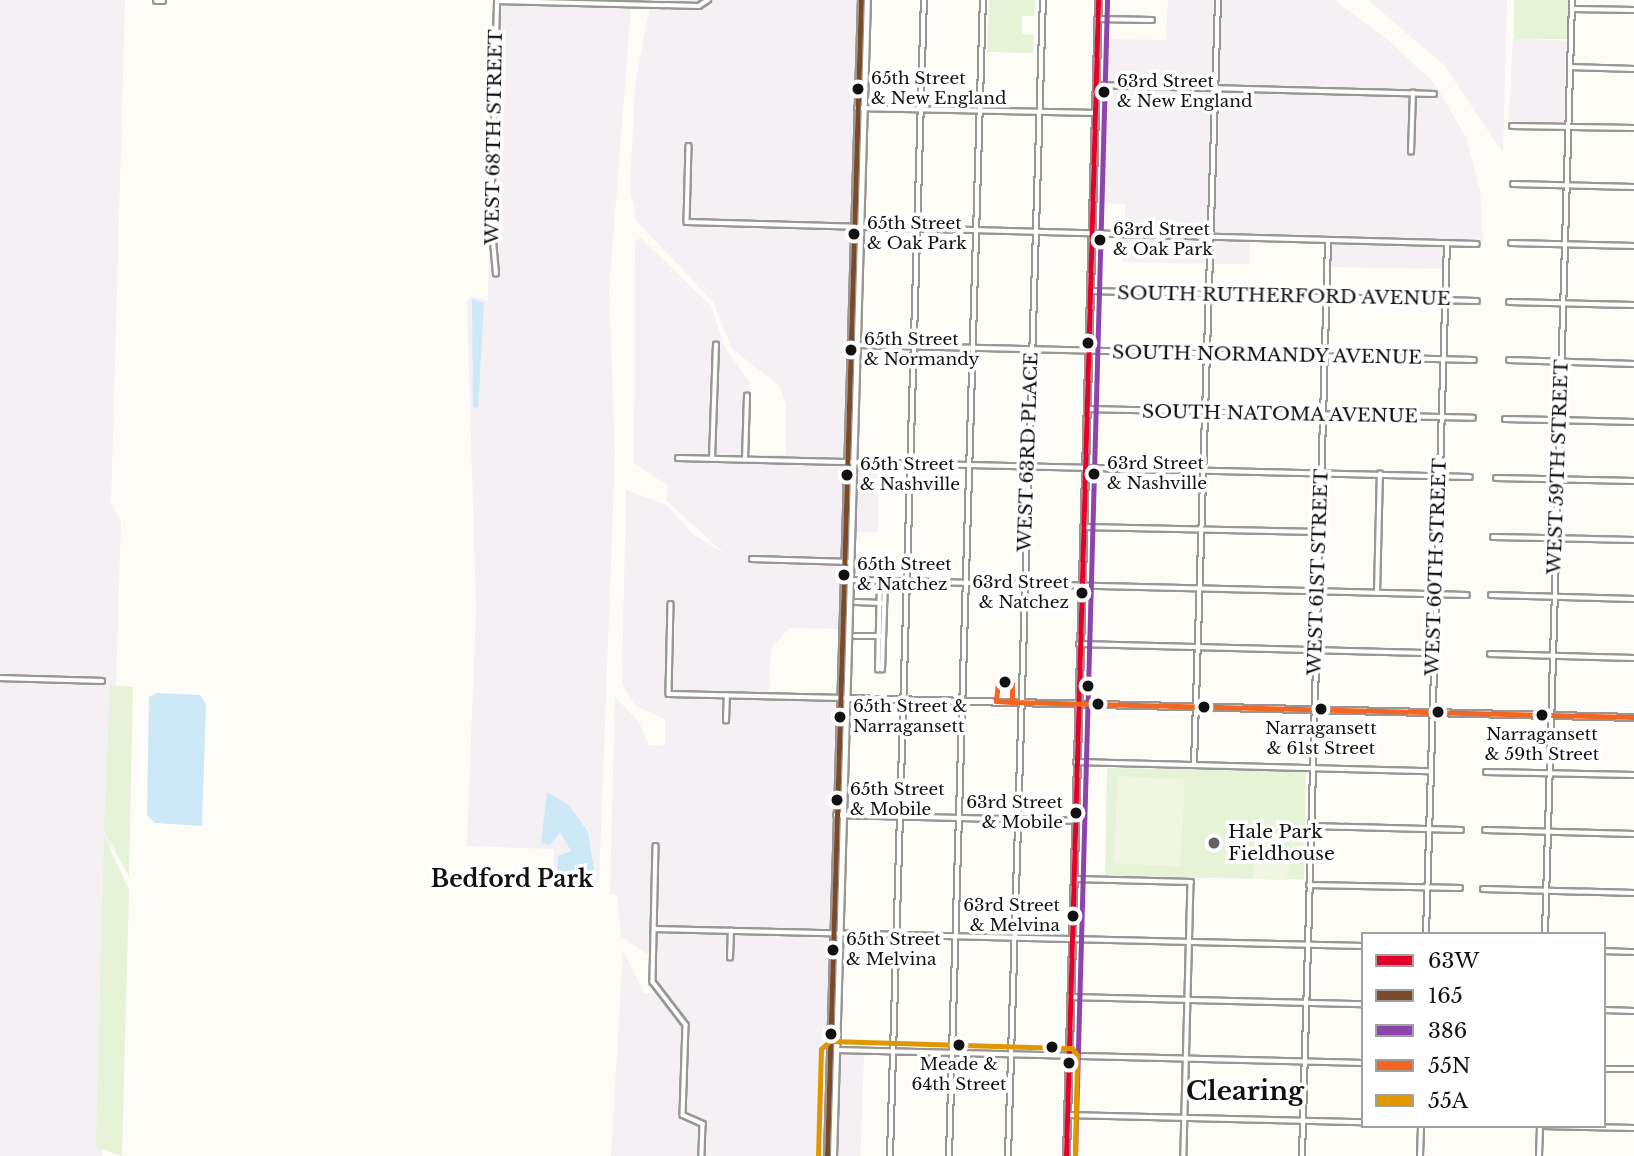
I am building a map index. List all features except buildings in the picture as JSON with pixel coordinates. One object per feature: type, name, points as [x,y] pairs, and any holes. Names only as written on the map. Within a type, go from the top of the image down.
[{"type":"main road","points":[[1066,1156],[1098,0]]},
{"type":"street","points":[[156,0],[162,0]]},
{"type":"street","points":[[497,0],[699,6],[708,0]]},
{"type":"street","name":"WEST 68TH STREET","points":[[496,274],[491,219],[497,0]]},
{"type":"street","points":[[840,815],[838,698],[861,227],[861,0]]},
{"type":"street","points":[[854,345],[853,227],[867,0]]},
{"type":"street","points":[[890,1156],[924,0]]},
{"type":"street","points":[[949,1156],[960,700],[983,0]]},
{"type":"street","name":"WEST 63RD PLACE","points":[[1008,1156],[1042,0]]},
{"type":"street","points":[[1194,765],[1218,0]]},
{"type":"street","name":"WEST 59TH STREET","points":[[1545,932],[1572,0]]},
{"type":"street","points":[[1572,9],[1634,10]]},
{"type":"street","points":[[1097,19],[1152,20]]},
{"type":"street","points":[[1570,67],[1634,69]]},
{"type":"street","points":[[1096,85],[1434,94]]},
{"type":"street","points":[[1411,152],[1413,93]]},
{"type":"street","points":[[861,108],[1095,113]]},
{"type":"street","points":[[1512,126],[1634,128]]},
{"type":"street","points":[[689,146],[687,222],[1477,244]]},
{"type":"street","points":[[1513,184],[1634,187]]},
{"type":"street","name":"WEST 61ST STREET","points":[[1302,1156],[1328,240]]},
{"type":"street","name":"WEST 60TH STREET","points":[[1426,932],[1447,243]]},
{"type":"street","points":[[1511,243],[1634,246]]},
{"type":"street","name":"SOUTH RUTHERFORD AVENUE","points":[[1091,291],[1477,301]]},
{"type":"street","points":[[1509,302],[1634,305]]},
{"type":"street","points":[[712,459],[716,345]]},
{"type":"street","name":"SOUTH NORMANDY AVENUE","points":[[854,345],[1474,360]]},
{"type":"street","points":[[1509,360],[1634,364]]},
{"type":"street","points":[[745,460],[747,396]]},
{"type":"street","name":"SOUTH NATOMA AVENUE","points":[[1087,409],[1473,418]]},
{"type":"street","points":[[1505,419],[1634,422]]},
{"type":"street","points":[[678,458],[1470,477]]},
{"type":"street","points":[[827,1156],[847,698],[851,562],[850,463]]},
{"type":"street","points":[[1377,593],[1380,474]]},
{"type":"street","points":[[1496,478],[1634,481]]},
{"type":"street","points":[[1083,527],[1319,532]]},
{"type":"street","points":[[1493,537],[1634,540]]},
{"type":"street","points":[[752,559],[851,562]]},
{"type":"street","points":[[843,580],[1467,595]]},
{"type":"street","points":[[880,670],[883,580]]},
{"type":"street","points":[[1491,595],[1634,599]]},
{"type":"street","points":[[856,602],[882,603]]},
{"type":"street","points":[[671,604],[669,694],[1634,717]]},
{"type":"street","points":[[855,636],[881,636]]},
{"type":"street","points":[[1079,644],[1434,653]]},
{"type":"street","points":[[1490,654],[1634,658]]},
{"type":"street","points":[[0,678],[102,681]]},
{"type":"street","points":[[726,720],[727,696]]},
{"type":"street","points":[[1076,762],[1430,771]]},
{"type":"street","points":[[1486,772],[1634,775]]},
{"type":"street","points":[[840,815],[1074,821]]},
{"type":"street","points":[[1311,826],[1461,830]]},
{"type":"street","points":[[1485,830],[1634,834]]},
{"type":"street","points":[[656,846],[653,982],[686,1026],[686,1121],[703,1124],[702,1156]]},
{"type":"street","points":[[1073,879],[1191,882],[1184,1156]]},
{"type":"street","points":[[1309,885],[1460,888]]},
{"type":"street","points":[[1483,889],[1634,893]]},
{"type":"street","points":[[654,929],[1361,946]]},
{"type":"street","points":[[730,958],[731,931]]},
{"type":"street","points":[[1606,951],[1634,951]]},
{"type":"street","points":[[1070,997],[1361,1004]]},
{"type":"street","points":[[1606,1010],[1634,1011]]},
{"type":"street","points":[[833,1050],[1361,1063]]},
{"type":"street","points":[[1606,1069],[1634,1069]]},
{"type":"street","points":[[832,1083],[833,1156]]},
{"type":"street","points":[[1067,1115],[1361,1122]]},
{"type":"street","points":[[1606,1127],[1634,1128]]},
{"type":"street","points":[[1420,1156],[1421,1128]]},
{"type":"street","points":[[1539,1156],[1541,1128]]},
{"type":"shaded area","points":[[0,0],[125,0],[111,504],[121,520],[102,1156],[0,1156]]},
{"type":"shaded area","points":[[493,0],[643,0],[642,8],[631,8],[609,290],[615,455],[599,881],[553,880],[554,849],[467,846],[476,609],[467,301],[472,296],[488,301]]},
{"type":"shaded area","points":[[651,0],[857,0],[839,629],[789,628],[771,649],[769,692],[837,693],[826,1156],[611,1156],[623,950],[644,993],[652,993],[651,957],[621,936],[617,895],[610,894],[615,697],[639,722],[649,745],[665,746],[665,719],[636,706],[622,684],[626,490],[665,504],[694,535],[725,554],[666,500],[668,486],[634,463],[635,241],[641,238],[711,306],[724,346],[750,383],[747,455],[786,455],[786,405],[779,385],[732,349],[713,302],[636,220],[630,189],[635,85]]},
{"type":"shaded area","points":[[1168,0],[1334,0],[1387,39],[1434,83],[1466,137],[1480,190],[1483,242],[1125,232],[1125,204],[1098,203],[1101,39],[1166,40]]},
{"type":"shaded area","points":[[1368,0],[1507,0],[1503,153],[1445,66]]},
{"type":"shaded area","points":[[1513,38],[1568,41],[1563,128],[1508,125]]},
{"type":"shaded area","points":[[1122,238],[1250,240],[1250,264],[1122,262]]},
{"type":"shaded area","points":[[1329,243],[1446,245],[1446,269],[1329,267]]},
{"type":"shaded area","points":[[855,464],[878,464],[878,532],[855,532]]},
{"type":"shaded area","points":[[838,1053],[864,1054],[860,1156],[834,1156]]},
{"type":"green space","points":[[989,0],[1035,0],[1034,16],[1022,16],[1022,34],[1034,35],[1033,53],[987,52]]},
{"type":"green space","points":[[1514,0],[1569,0],[1569,39],[1514,39]]},
{"type":"green space","points":[[110,685],[133,687],[129,876],[104,831]]},
{"type":"green space","points":[[1107,768],[1306,771],[1304,879],[1105,876]]},
{"type":"green space","points":[[1118,776],[1185,780],[1180,866],[1113,863]]},
{"type":"green space","points":[[104,836],[129,890],[122,1156],[96,1147]]},
{"type":"green space","points":[[1280,847],[1293,852],[1286,880],[1253,879],[1253,859],[1276,859]]},
{"type":"water","points":[[472,299],[484,303],[478,408],[473,407]]},
{"type":"water","points":[[156,693],[200,695],[206,704],[202,826],[155,823],[147,815],[149,697]]},
{"type":"water","points":[[547,792],[569,805],[588,832],[595,876],[557,876],[558,856],[571,851],[560,832],[550,845],[541,843]]},
{"type":"transit line","name":"165","points":[[827,1156],[861,0]]},
{"type":"transit line","name":"63W","points":[[1066,1156],[1098,0]]},
{"type":"transit line","name":"386","points":[[1075,1156],[1107,0]]},
{"type":"transit line","name":"55N","points":[[998,681],[1012,683],[1012,702],[996,701],[998,681]]},
{"type":"transit line","name":"55N","points":[[1012,702],[1634,717]]},
{"type":"transit line","name":"55A","points":[[818,1156],[821,1049],[830,1041],[1072,1048],[1077,1055],[1075,1156]]},
{"type":"place","name":"65th Street & New England","points":[[858,89]]},
{"type":"place","name":"63rd Street & New England","points":[[1104,92]]},
{"type":"place","name":"65th Street & Oak Park","points":[[854,234]]},
{"type":"place","name":"63rd Street & Oak Park","points":[[1100,240]]},
{"type":"place","name":"65th Street & Normandy","points":[[851,350]]},
{"type":"place","name":"63rd Street & Nashville","points":[[1094,474]]},
{"type":"place","name":"65th Street & Nashville","points":[[847,475]]},
{"type":"place","name":"65th Street & Natchez","points":[[844,575]]},
{"type":"place","name":"63rd Street & Natchez","points":[[1082,593]]},
{"type":"place","name":"Narragansett & 61st Street","points":[[1321,709]]},
{"type":"place","name":"Narragansett & 59th Street","points":[[1542,715]]},
{"type":"place","name":"65th Street & Narragansett","points":[[840,717]]},
{"type":"place","name":"65th Street & Mobile","points":[[837,800]]},
{"type":"place","name":"63rd Street & Mobile","points":[[1076,813]]},
{"type":"place","name":"Hale Park Fieldhouse","points":[[1214,843]]},
{"type":"place","name":"63rd Street & Melvina","points":[[1073,916]]},
{"type":"place","name":"65th Street & Melvina","points":[[833,950]]},
{"type":"place","name":"Meade & 64th Street","points":[[959,1045]]},
{"type":"district","name":"Bedford Park","points":[[512,879]]},
{"type":"district","name":"Clearing","points":[[1245,1092]]}]
